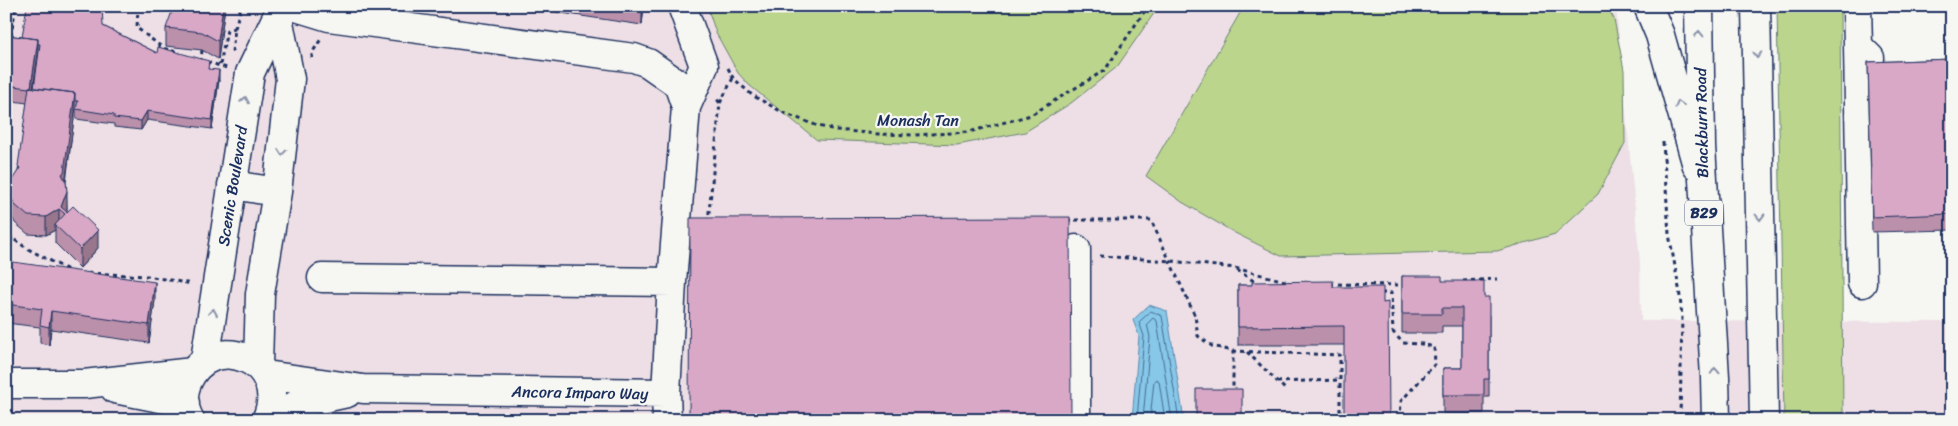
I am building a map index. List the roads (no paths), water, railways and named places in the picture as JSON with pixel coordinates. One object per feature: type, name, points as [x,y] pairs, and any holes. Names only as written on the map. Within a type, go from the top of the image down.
[{"type":"street","points":[[682,6],[704,66],[686,107]]},
{"type":"street","points":[[1648,6],[1660,35],[1702,184]]},
{"type":"street","name":"Blackburn Road","points":[[1699,6],[1702,184],[1715,367],[1716,420]]},
{"type":"street","points":[[1756,6],[1764,420]]},
{"type":"street","points":[[1857,6],[1862,283]]},
{"type":"street","points":[[267,419],[272,398],[271,386],[262,370],[260,294],[277,192],[290,79],[284,10],[634,58],[648,62],[678,84],[686,107]]},
{"type":"street","name":"Scenic Boulevard","points":[[188,412],[186,387],[199,366],[250,73],[284,10]]},
{"type":"street","points":[[1858,46],[1876,64],[1895,63]]},
{"type":"street","name":"Ancora Imparo Way","points":[[199,366],[218,355],[232,354],[246,358],[262,370],[363,389],[666,393],[672,282],[686,107]]},
{"type":"street","points":[[232,185],[277,192]]},
{"type":"street","points":[[1076,249],[1076,420]]},
{"type":"street","points":[[322,278],[672,282]]},
{"type":"street","points":[[6,384],[84,384],[199,366]]},
{"type":"street","points":[[84,384],[188,412]]},
{"type":"street","points":[[84,384],[151,412],[160,420]]},
{"type":"street","name":"Ancora Imparo Way","points":[[267,419],[301,403],[363,389]]},
{"type":"street","points":[[666,393],[667,420]]},
{"type":"water","points":[[1149,305],[1167,311],[1184,420],[1132,420],[1139,336],[1133,320]]}]
